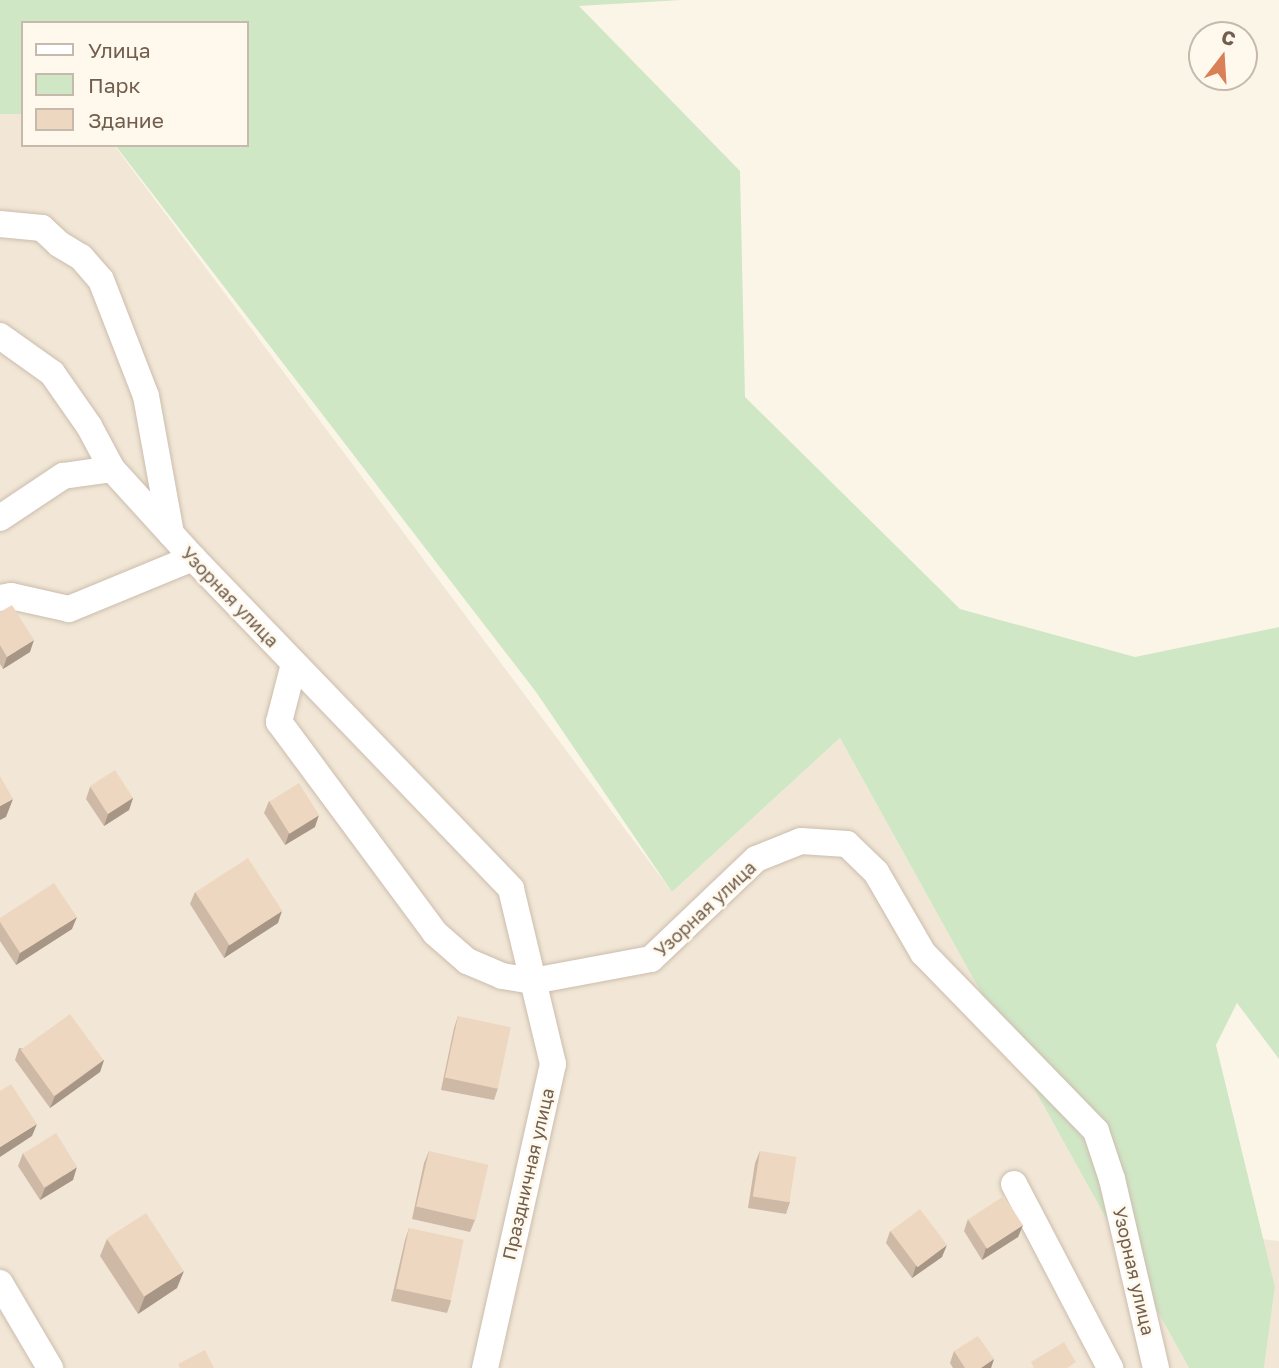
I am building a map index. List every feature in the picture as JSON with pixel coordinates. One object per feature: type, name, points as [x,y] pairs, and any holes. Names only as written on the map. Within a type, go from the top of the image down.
[{"type":"street","points":[[0,224],[42,228],[59,244],[81,257],[101,280],[146,396],[171,535]]},
{"type":"street","name":"Узорная улица","points":[[0,336],[52,373],[89,426],[112,469],[171,535],[511,889],[533,981],[651,959],[756,859],[801,841],[847,844],[876,872],[923,953],[1096,1131],[1112,1179],[1156,1368]]},
{"type":"street","points":[[0,518],[64,476],[112,469]]},
{"type":"street","points":[[0,598],[11,596],[69,609],[193,558]]},
{"type":"street","points":[[294,664],[279,722],[435,933],[467,961],[502,976],[533,981]]},
{"type":"street","name":"Праздничная улица","points":[[485,1368],[552,1064],[533,981]]},
{"type":"street","points":[[1014,1184],[1110,1368]]},
{"type":"street","points":[[0,1283],[50,1368]]},
{"type":"shaded area","points":[[0,114],[21,114],[21,147],[115,147],[672,892],[840,738],[1189,1368],[0,1368]]},
{"type":"shaded area","points":[[1262,1239],[1279,1241],[1279,1368],[1264,1368],[1275,1287]]},
{"type":"green space","points":[[0,0],[681,0],[579,6],[740,171],[745,397],[960,609],[1135,657],[1279,627],[1279,1059],[1237,1003],[1216,1045],[1275,1287],[1264,1368],[1189,1368],[840,738],[672,892],[536,692],[117,147],[248,147],[248,21],[21,21],[21,114],[0,114]]},
{"type":"building","points":[[12,605],[34,640],[7,657],[0,645],[0,612]]},
{"type":"building","points":[[115,770],[133,798],[108,814],[90,786]]},
{"type":"building","points":[[0,776],[13,799],[0,806]]},
{"type":"building","points":[[299,783],[319,815],[289,834],[269,802]]},
{"type":"building","points":[[248,858],[282,911],[229,945],[195,892]]},
{"type":"building","points":[[54,883],[77,917],[20,953],[0,918]]},
{"type":"building","points":[[70,1014],[104,1060],[54,1096],[21,1050]]},
{"type":"building","points":[[458,1016],[511,1027],[498,1089],[445,1078]]},
{"type":"building","points":[[11,1084],[37,1124],[0,1147],[0,1091]]},
{"type":"building","points":[[56,1133],[77,1167],[44,1188],[23,1154]]},
{"type":"building","points":[[429,1151],[488,1165],[476,1220],[416,1207]]},
{"type":"building","points":[[760,1151],[797,1157],[789,1202],[753,1196]]},
{"type":"building","points":[[1004,1196],[1023,1225],[987,1249],[968,1219]]},
{"type":"building","points":[[920,1209],[947,1245],[918,1267],[890,1231]]},
{"type":"building","points":[[146,1213],[184,1271],[144,1296],[107,1239]]},
{"type":"building","points":[[409,1228],[464,1240],[451,1300],[396,1289]]},
{"type":"building","points":[[978,1336],[994,1359],[981,1368],[965,1368],[954,1351]]},
{"type":"building","points":[[1064,1342],[1076,1362],[1067,1368],[1034,1368],[1031,1362]]},
{"type":"building","points":[[205,1350],[214,1368],[180,1368],[178,1364]]}]
